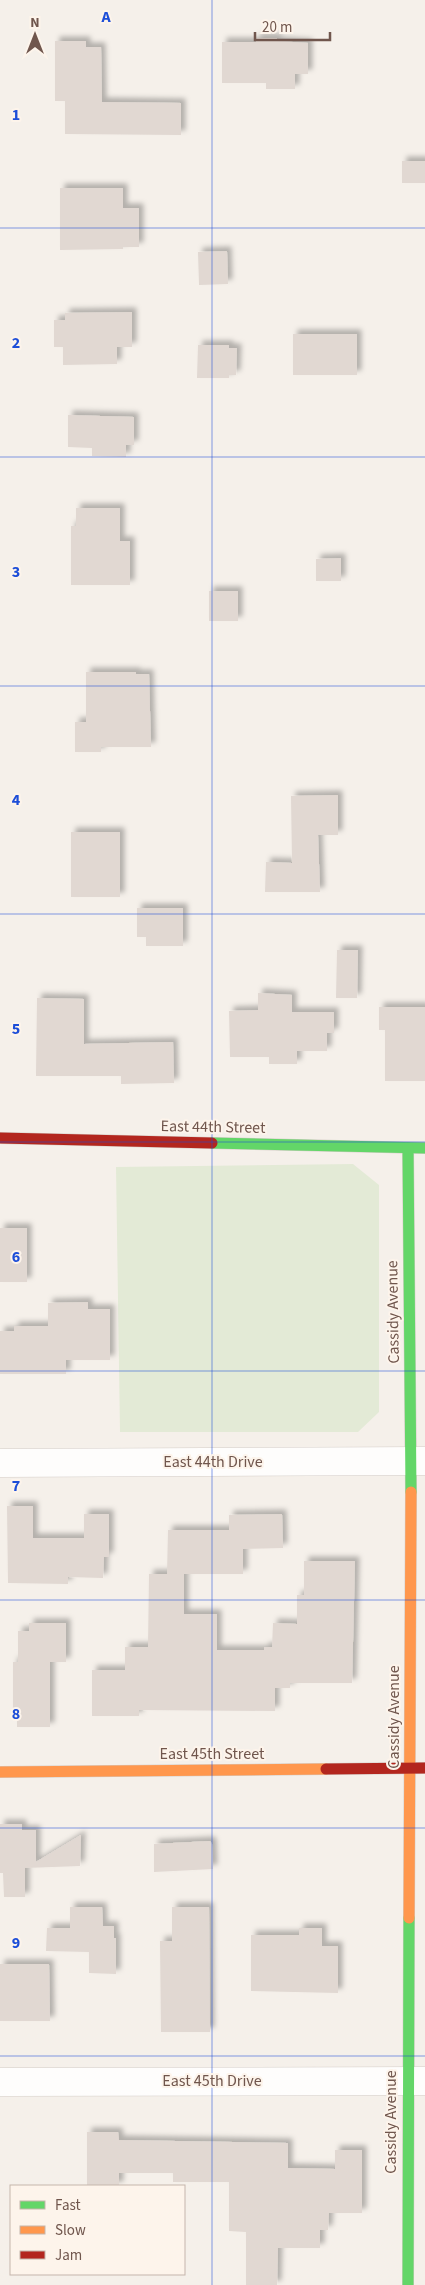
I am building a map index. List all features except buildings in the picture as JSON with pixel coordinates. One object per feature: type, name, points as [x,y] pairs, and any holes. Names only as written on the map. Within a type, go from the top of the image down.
[{"type":"street","name":"East 44th Street","points":[[0,1138],[425,1148]]},
{"type":"street","name":"Cassidy Avenue","points":[[408,1148],[418,1462],[410,1769],[416,2081],[408,2285]]},
{"type":"street","name":"East 44th Drive","points":[[0,1463],[418,1462]]},
{"type":"street","name":"East 45th Street","points":[[0,1772],[425,1768]]},
{"type":"street","name":"East 45th Drive","points":[[0,2082],[416,2081]]},
{"type":"green space","points":[[353,1164],[379,1185],[379,1412],[358,1432],[120,1432],[116,1167]]},
{"type":"traffic: fast","points":[[212,1143],[425,1148]]},
{"type":"traffic: fast","points":[[408,1148],[411,1492]]},
{"type":"traffic: fast","points":[[408,2285],[409,1918]]},
{"type":"traffic: slow","points":[[409,1918],[411,1492]]},
{"type":"traffic: slow","points":[[0,1772],[326,1769]]},
{"type":"traffic: jam","points":[[0,1138],[212,1143]]},
{"type":"traffic: jam","points":[[326,1769],[425,1768]]}]
